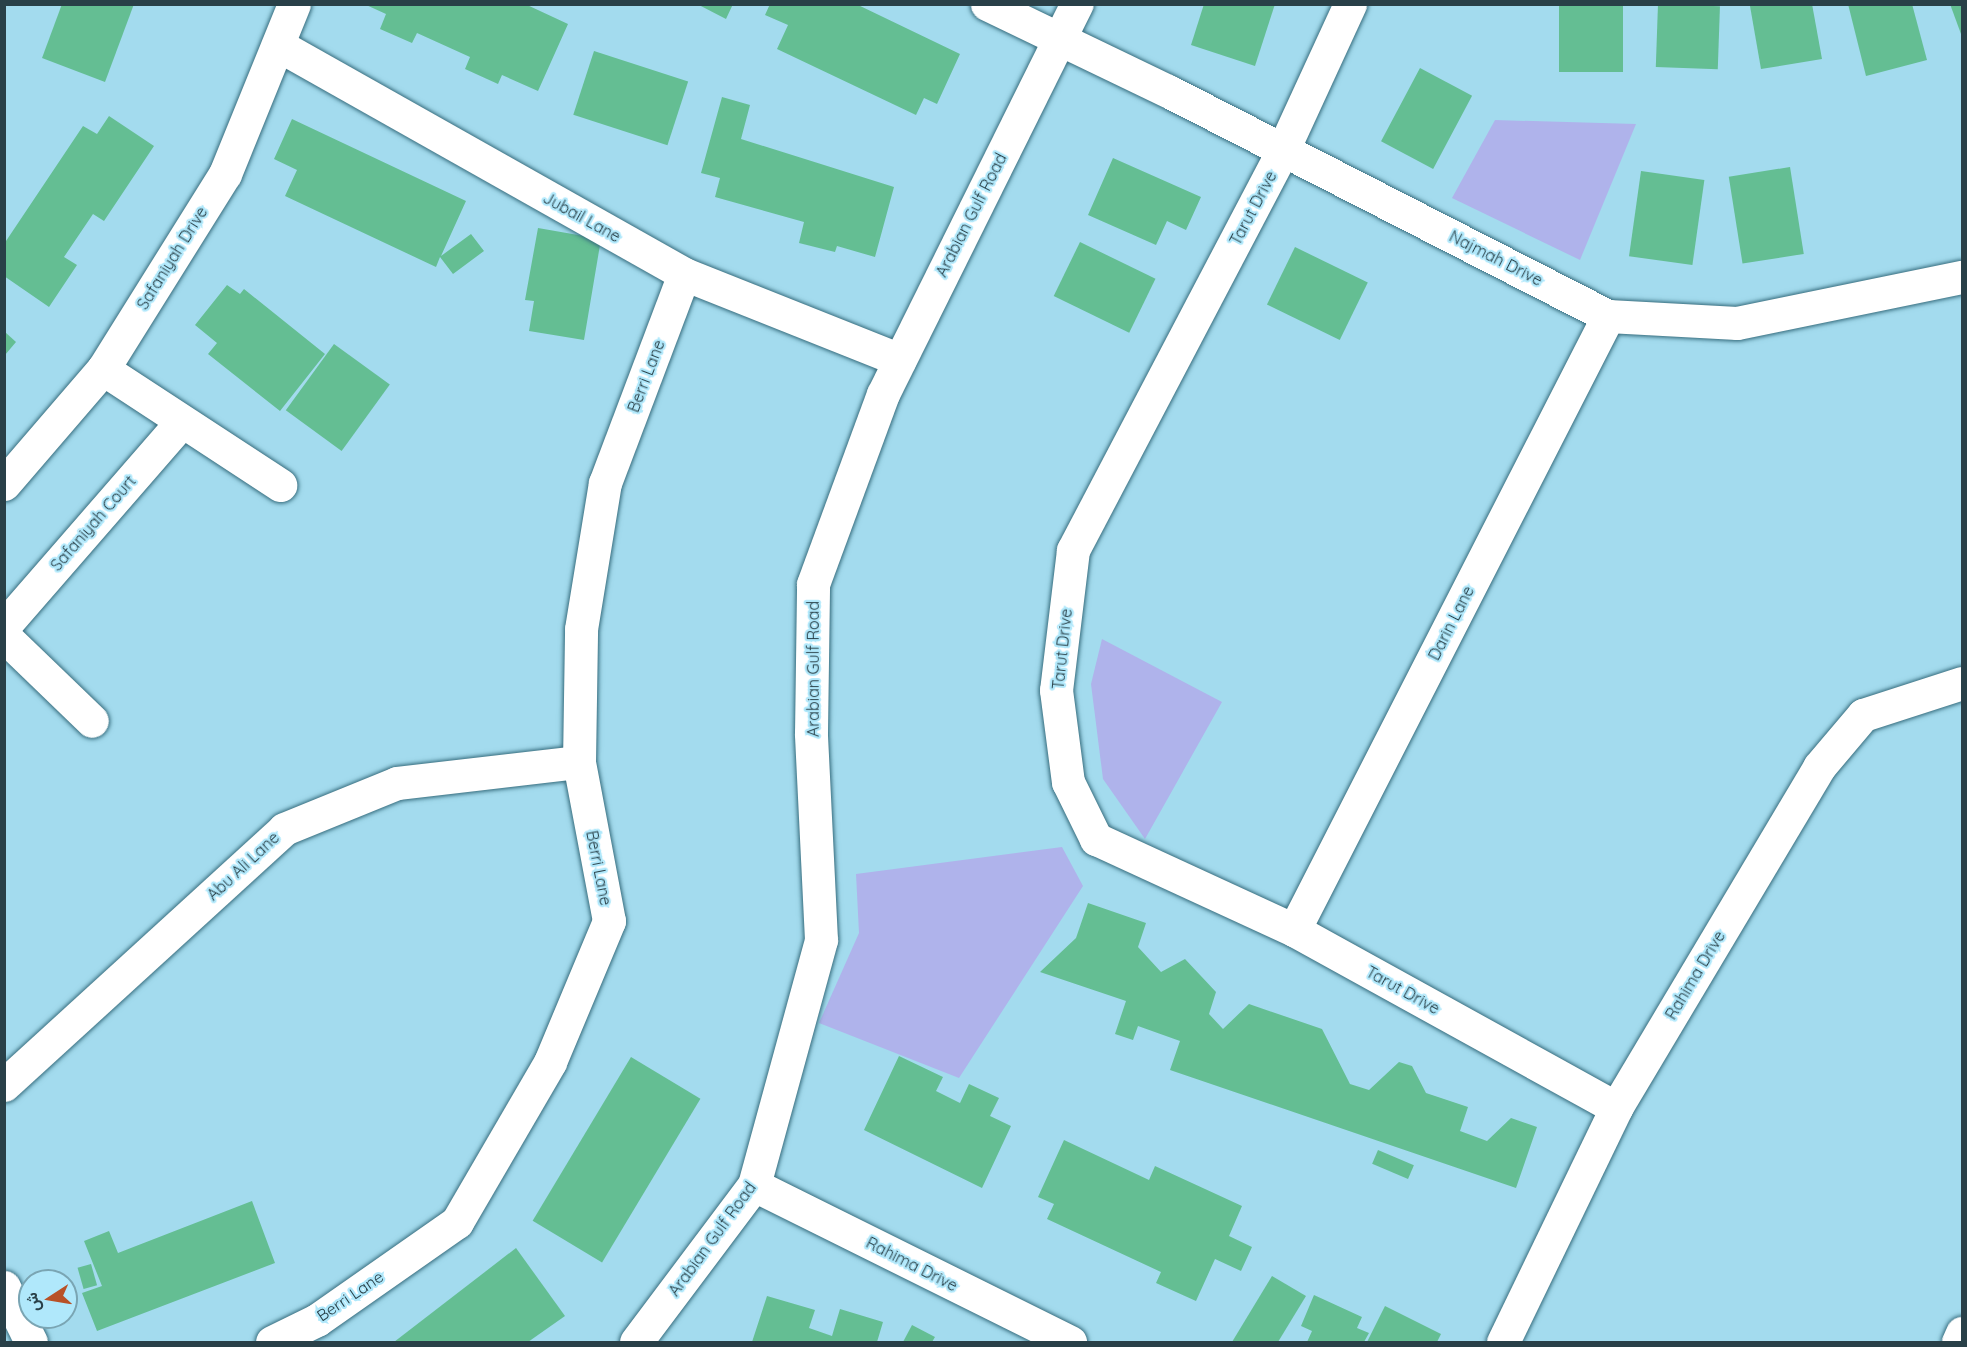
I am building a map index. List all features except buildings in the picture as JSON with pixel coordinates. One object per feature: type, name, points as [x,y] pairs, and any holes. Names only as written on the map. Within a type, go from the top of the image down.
[{"type":"street","name":"Safaniyah Drive","points":[[4,484],[102,369],[225,174],[294,4]]},
{"type":"street","name":"Najmah Drive","points":[[987,4],[1283,150],[1608,316],[1737,323],[1962,277]]},
{"type":"street","name":"Arabian Gulf Road","points":[[636,1342],[754,1185],[821,940],[812,733],[813,584],[883,394],[975,204],[1062,40],[1077,4]]},
{"type":"street","name":"Tarut Drive","points":[[1350,4],[1283,150],[1073,550],[1056,690],[1068,782],[1096,839],[1294,930],[1616,1108]]},
{"type":"street","name":"Jubail Lane","points":[[278,45],[684,274],[900,360]]},
{"type":"street","name":"Berri Lane","points":[[272,1342],[317,1320],[457,1222],[550,1062],[609,921],[579,762],[581,629],[605,483],[684,274]]},
{"type":"street","name":"Darin Lane","points":[[1294,930],[1608,316]]},
{"type":"street","points":[[102,369],[280,485]]},
{"type":"street","name":"Safaniyah Court","points":[[4,626],[182,421]]},
{"type":"street","points":[[4,636],[92,721]]},
{"type":"street","name":"Rahima Drive","points":[[1503,1342],[1616,1108],[1819,767],[1863,715],[1962,683]]},
{"type":"street","name":"Abu Ali Lane","points":[[4,1085],[284,829],[397,783],[579,762]]},
{"type":"street","name":"Rahima Drive","points":[[754,1185],[1070,1342]]},
{"type":"street","points":[[4,1287],[32,1342]]},
{"type":"street","points":[[1958,1342],[1962,1333]]},
{"type":"shaded area","points":[[1495,120],[1636,124],[1580,260],[1452,198]]},
{"type":"shaded area","points":[[1102,639],[1222,702],[1145,839],[1103,779],[1091,684]]},
{"type":"shaded area","points":[[1062,847],[1083,886],[959,1078],[819,1023],[859,933],[856,874]]}]
